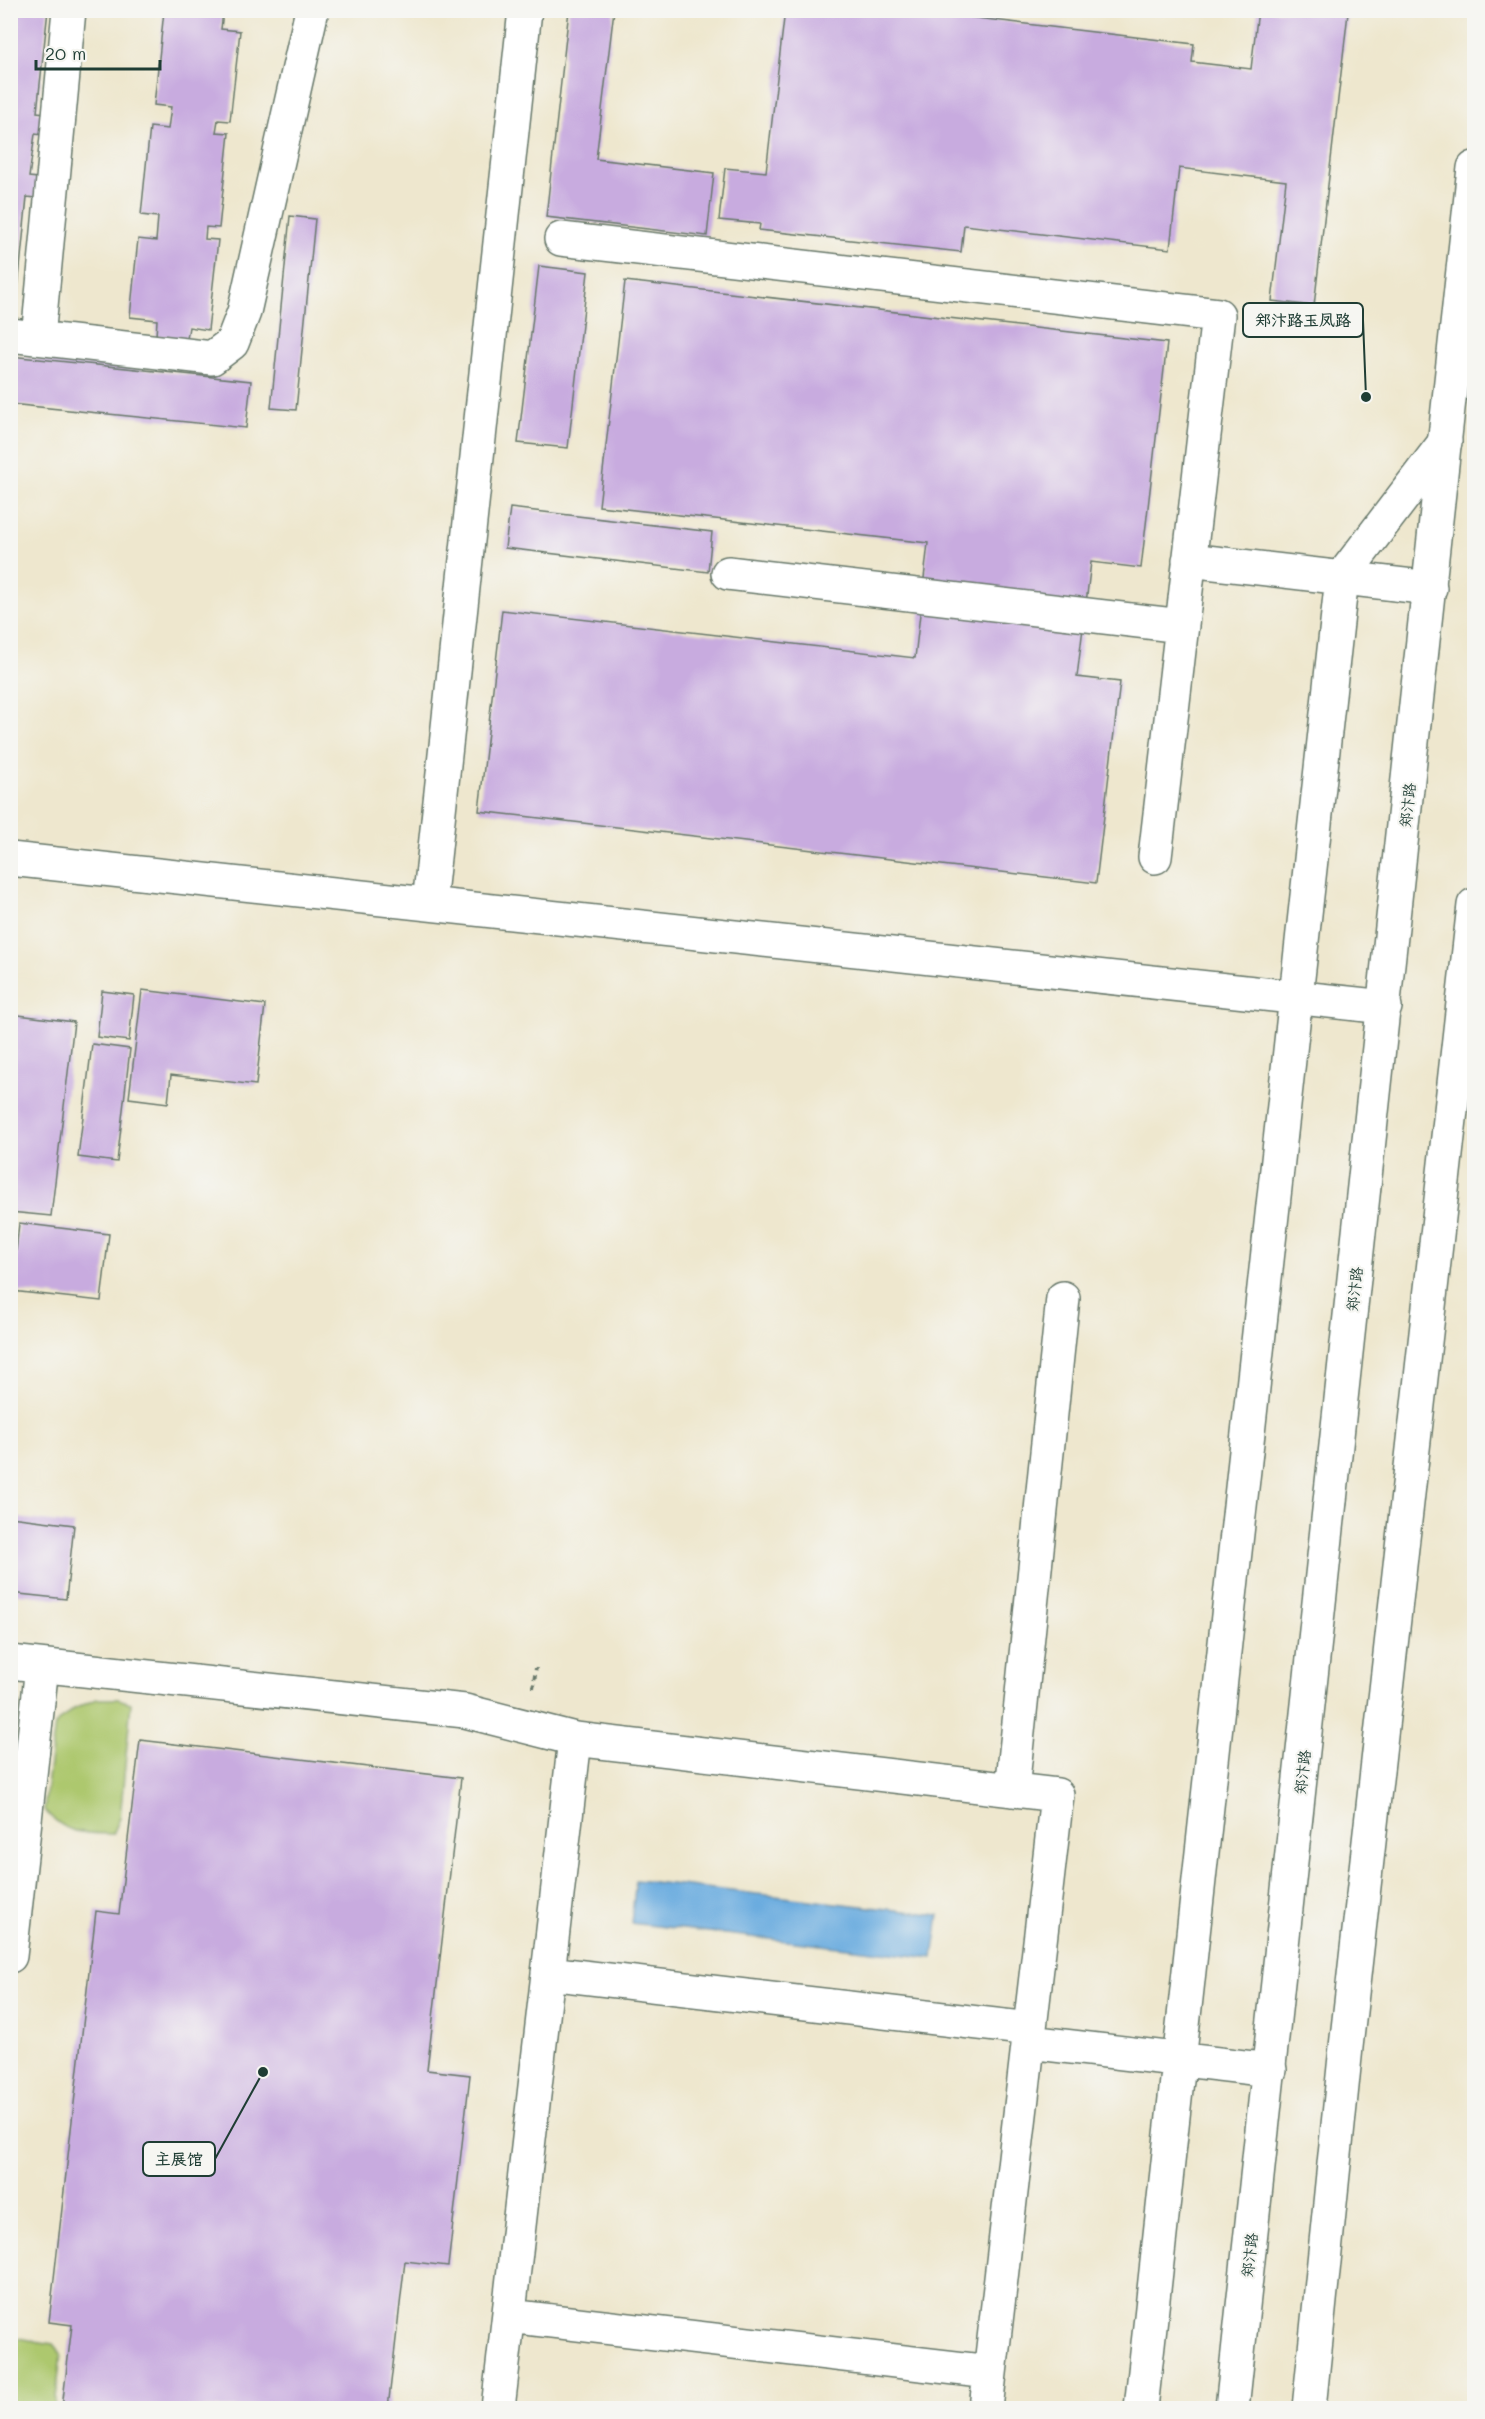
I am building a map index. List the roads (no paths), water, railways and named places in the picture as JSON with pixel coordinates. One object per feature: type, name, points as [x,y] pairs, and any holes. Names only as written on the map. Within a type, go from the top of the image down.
[{"type":"street","points":[[69,10],[24,336],[212,358],[232,343],[244,312],[312,10]]},
{"type":"street","points":[[429,904],[525,10]]},
{"type":"street","name":"郑汴路","points":[[1232,2409],[1474,168]]},
{"type":"street","points":[[561,239],[1218,315],[1155,857]]},
{"type":"street","points":[[1141,2409],[1342,577],[1445,442]]},
{"type":"street","points":[[1189,560],[1430,588]]},
{"type":"street","points":[[728,573],[1182,626]]},
{"type":"street","points":[[10,859],[1385,1007]]},
{"type":"street","points":[[1310,2409],[1346,2047],[1467,1036],[1474,905]]},
{"type":"street","points":[[1012,1790],[1063,1298]]},
{"type":"street","points":[[10,1956],[26,1664],[465,1711],[575,1739],[1057,1795],[986,2409]]},
{"type":"street","points":[[498,2409],[575,1739]]},
{"type":"street","points":[[548,1973],[1029,2036],[1179,2060],[1269,2070]]},
{"type":"street","points":[[509,2316],[990,2372]]},
{"type":"water","points":[[636,1880],[939,1915],[933,1958],[631,1923]]},
{"type":"place","name":"郑汴路玉凤路","points":[[1366,397]]},
{"type":"place","name":"主展馆","points":[[263,2072]]}]
